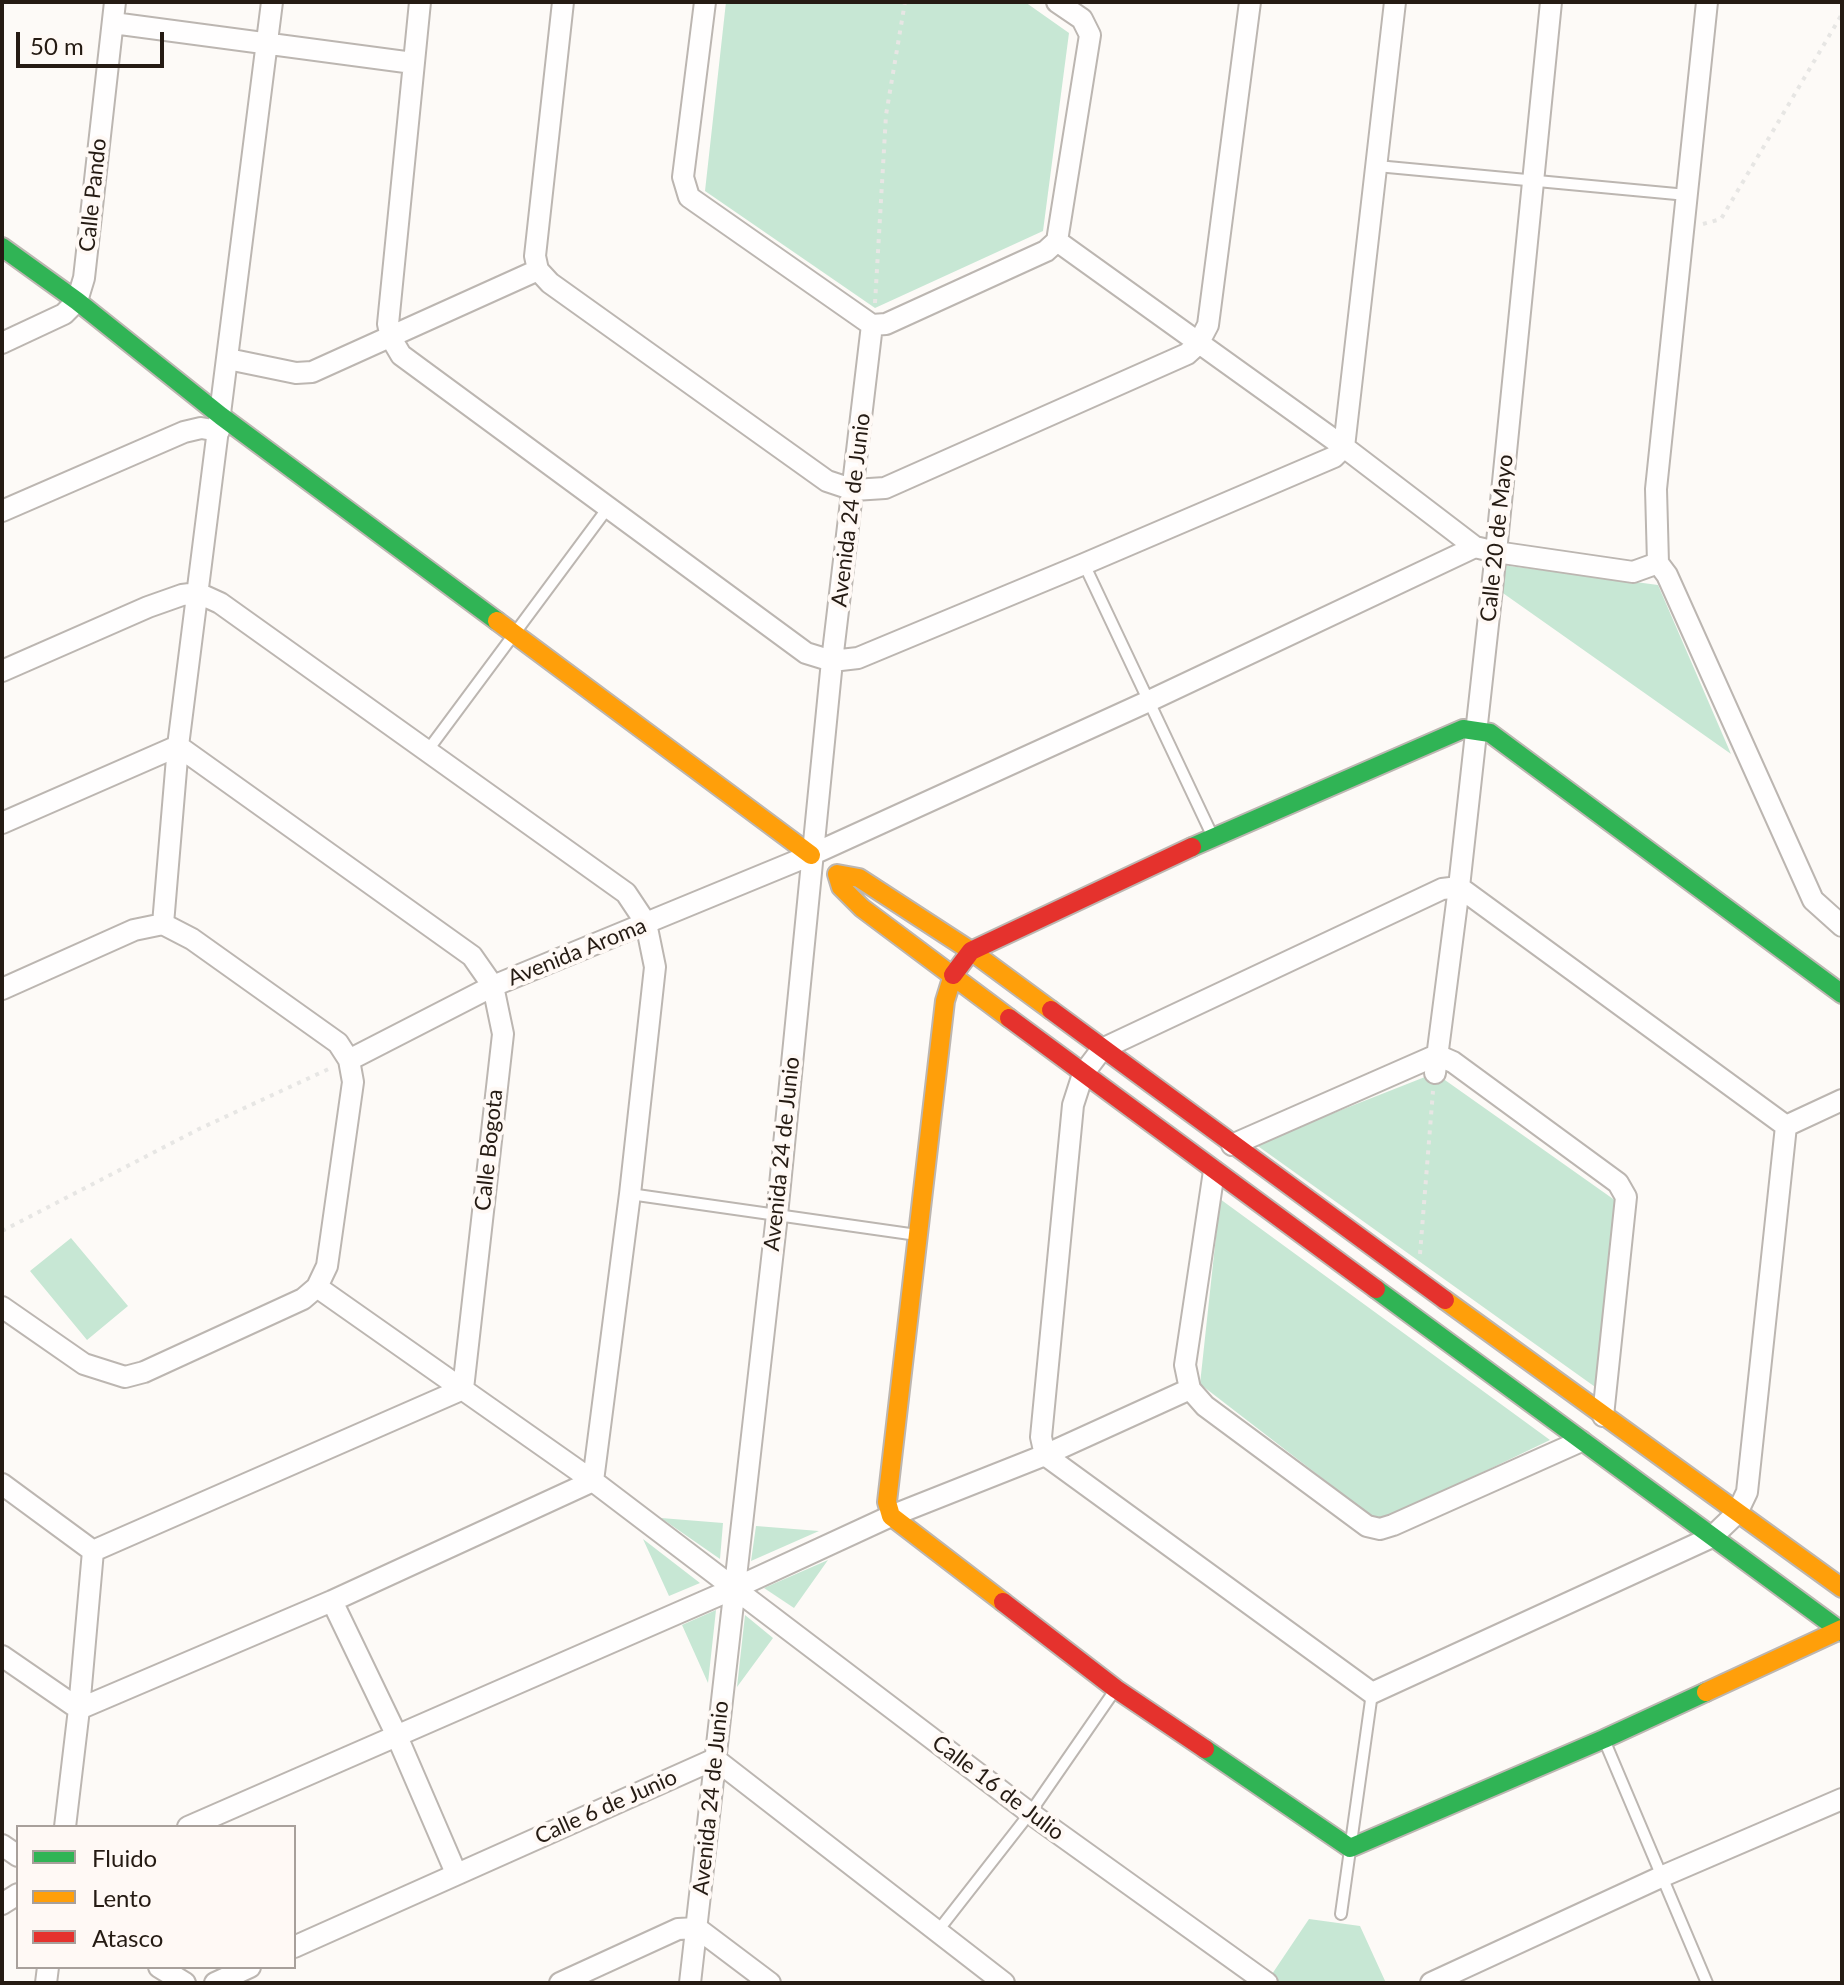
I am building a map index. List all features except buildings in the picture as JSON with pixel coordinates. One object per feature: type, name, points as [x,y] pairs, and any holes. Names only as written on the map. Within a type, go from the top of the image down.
[{"type":"street","points":[[163,924],[178,746],[272,2]]},
{"type":"street","points":[[420,2],[388,324],[391,338],[401,355],[806,653],[832,661],[858,658],[1084,564],[1334,457],[1344,447],[1395,2]]},
{"type":"street","points":[[563,2],[535,256],[538,270],[550,283],[827,481],[854,490],[885,488],[1187,354],[1198,344],[1208,325],[1250,2]]},
{"type":"street","points":[[705,2],[683,177],[689,197],[872,325],[886,324],[1046,251],[1057,241],[1090,35],[1082,19],[1057,2]]},
{"type":"street","name":"Calle 20 de Mayo","points":[[1436,1064],[1496,552],[1551,2]]},
{"type":"street","points":[[1707,2],[1656,489],[1658,563],[1667,575],[1813,900],[1842,926]]},
{"type":"street","points":[[114,12],[268,43],[413,63]]},
{"type":"street","name":"Calle Pando","points":[[77,301],[84,278],[114,12]]},
{"type":"street","points":[[1057,241],[1344,447],[1475,547],[1633,572],[1658,563]]},
{"type":"street","points":[[2,247],[77,301],[220,424],[514,634],[837,874],[859,878],[971,951],[1417,1281],[1842,1588]]},
{"type":"street","points":[[228,359],[296,373],[312,372],[538,270]]},
{"type":"street","points":[[2,343],[64,314],[77,301]]},
{"type":"street","name":"Avenida 24 de Junio","points":[[690,1983],[777,1215],[832,661],[872,325]]},
{"type":"street","points":[[2,511],[184,432],[220,424]]},
{"type":"street","name":"Avenida Aroma","points":[[349,1060],[493,986],[811,855],[1149,701],[1475,547]]},
{"type":"street","points":[[2,671],[148,607],[198,593],[220,603],[626,893],[646,923],[655,967],[593,1481],[332,1601],[79,1709]]},
{"type":"street","points":[[837,874],[841,887],[862,908],[953,975],[1214,1171],[1841,1631],[1604,1739],[1350,1848],[1116,1689],[891,1516],[887,1502],[917,1235],[945,1001],[953,975],[971,951],[1213,837],[1463,729],[1490,733],[1842,994]]},
{"type":"street","points":[[2,823],[178,746]]},
{"type":"street","name":"Calle Bogota","points":[[178,746],[472,956],[493,986],[503,1034],[463,1389]]},
{"type":"street","points":[[1459,887],[1786,1126],[1747,1492],[1737,1513],[1712,1537],[1372,1693],[1045,1455],[1041,1437],[1071,1120],[1083,1074],[1102,1049],[1442,889],[1459,887]]},
{"type":"street","points":[[2,989],[134,930],[163,924],[192,939],[338,1043],[349,1060],[353,1082],[327,1266],[317,1287],[303,1299],[144,1372],[125,1377],[84,1364],[2,1307]]},
{"type":"street","points":[[1232,1145],[1436,1064],[1453,1062],[1618,1183],[1626,1197],[1603,1416]]},
{"type":"street","points":[[1786,1126],[1842,1100]]},
{"type":"street","points":[[1214,1171],[1185,1365],[1190,1389],[1205,1406],[1367,1526],[1380,1529],[1581,1441]]},
{"type":"street","name":"Calle 16 de Julio","points":[[317,1287],[593,1481],[1030,1813],[1267,1983]]},
{"type":"street","points":[[93,1551],[463,1389]]},
{"type":"street","points":[[192,1825],[733,1589],[891,1516],[1045,1455],[1190,1389]]},
{"type":"street","points":[[2,1484],[93,1551]]},
{"type":"street","points":[[65,1825],[93,1551]]},
{"type":"street","points":[[332,1601],[396,1734],[456,1873]]},
{"type":"street","points":[[2,1656],[79,1709]]},
{"type":"street","points":[[715,1759],[1004,1983]]},
{"type":"street","name":"Calle 6 de Junio","points":[[296,1946],[715,1759]]},
{"type":"street","points":[[1431,1983],[1663,1876],[1842,1799]]},
{"type":"street","points":[[560,1983],[678,1929],[697,1928],[770,1983]]},
{"type":"street","points":[[162,1969],[185,1983]]},
{"type":"street","points":[[215,1983],[246,1969]]},
{"type":"lane","points":[[1377,166],[1687,195]]},
{"type":"lane","points":[[428,750],[607,509]]},
{"type":"lane","points":[[1084,564],[1213,837]]},
{"type":"lane","points":[[630,1194],[917,1235]]},
{"type":"lane","points":[[937,1933],[1030,1813],[1116,1689]]},
{"type":"lane","points":[[1341,1914],[1372,1693]]},
{"type":"lane","points":[[1604,1739],[1707,1983]]},
{"type":"path","points":[[872,325],[886,115],[905,2]]},
{"type":"path","points":[[1684,222],[1702,224],[1721,219],[1842,14]]},
{"type":"path","points":[[2,1231],[199,1129],[349,1060]]},
{"type":"path","points":[[1417,1281],[1436,1064]]},
{"type":"green space","points":[[726,2],[1025,2],[1069,33],[1043,231],[875,308],[705,191]]},
{"type":"green space","points":[[1580,563],[1598,577],[1658,585],[1731,754],[1500,591],[1502,565],[1571,574]]},
{"type":"green space","points":[[1435,1073],[1616,1201],[1598,1389],[1255,1144]]},
{"type":"green space","points":[[1220,1199],[1550,1440],[1379,1522],[1200,1384]]},
{"type":"green space","points":[[71,1238],[128,1306],[87,1340],[30,1271]]},
{"type":"green space","points":[[661,1518],[723,1523],[720,1559]]},
{"type":"green space","points":[[756,1526],[819,1531],[751,1561]]},
{"type":"green space","points":[[643,1539],[700,1583],[669,1596]]},
{"type":"green space","points":[[828,1560],[794,1608],[764,1588]]},
{"type":"green space","points":[[716,1610],[708,1683],[682,1625]]},
{"type":"green space","points":[[745,1615],[773,1638],[737,1687]]},
{"type":"green space","points":[[1309,1919],[1360,1926],[1386,1983],[1266,1983]]},
{"type":"traffic: fast","points":[[2,247],[77,301],[221,416],[497,621]]},
{"type":"traffic: fast","points":[[1192,847],[1463,729],[1490,733],[1842,994]]},
{"type":"traffic: fast","points":[[1376,1289],[1842,1632]]},
{"type":"traffic: fast","points":[[1205,1749],[1350,1848],[1706,1692]]},
{"type":"traffic: slow","points":[[497,621],[811,855]]},
{"type":"traffic: slow","points":[[1009,1018],[862,908],[841,887],[837,874],[859,878],[971,951],[1051,1010]]},
{"type":"traffic: slow","points":[[953,975],[945,1001],[887,1502],[891,1516],[1003,1602]]},
{"type":"traffic: slow","points":[[1445,1300],[1842,1588]]},
{"type":"traffic: slow","points":[[1706,1692],[1842,1629]]},
{"type":"traffic: jam","points":[[953,975],[971,951],[1192,847]]},
{"type":"traffic: jam","points":[[1051,1010],[1445,1300]]},
{"type":"traffic: jam","points":[[1009,1018],[1376,1289]]},
{"type":"traffic: jam","points":[[1003,1602],[1116,1689],[1205,1749]]}]
